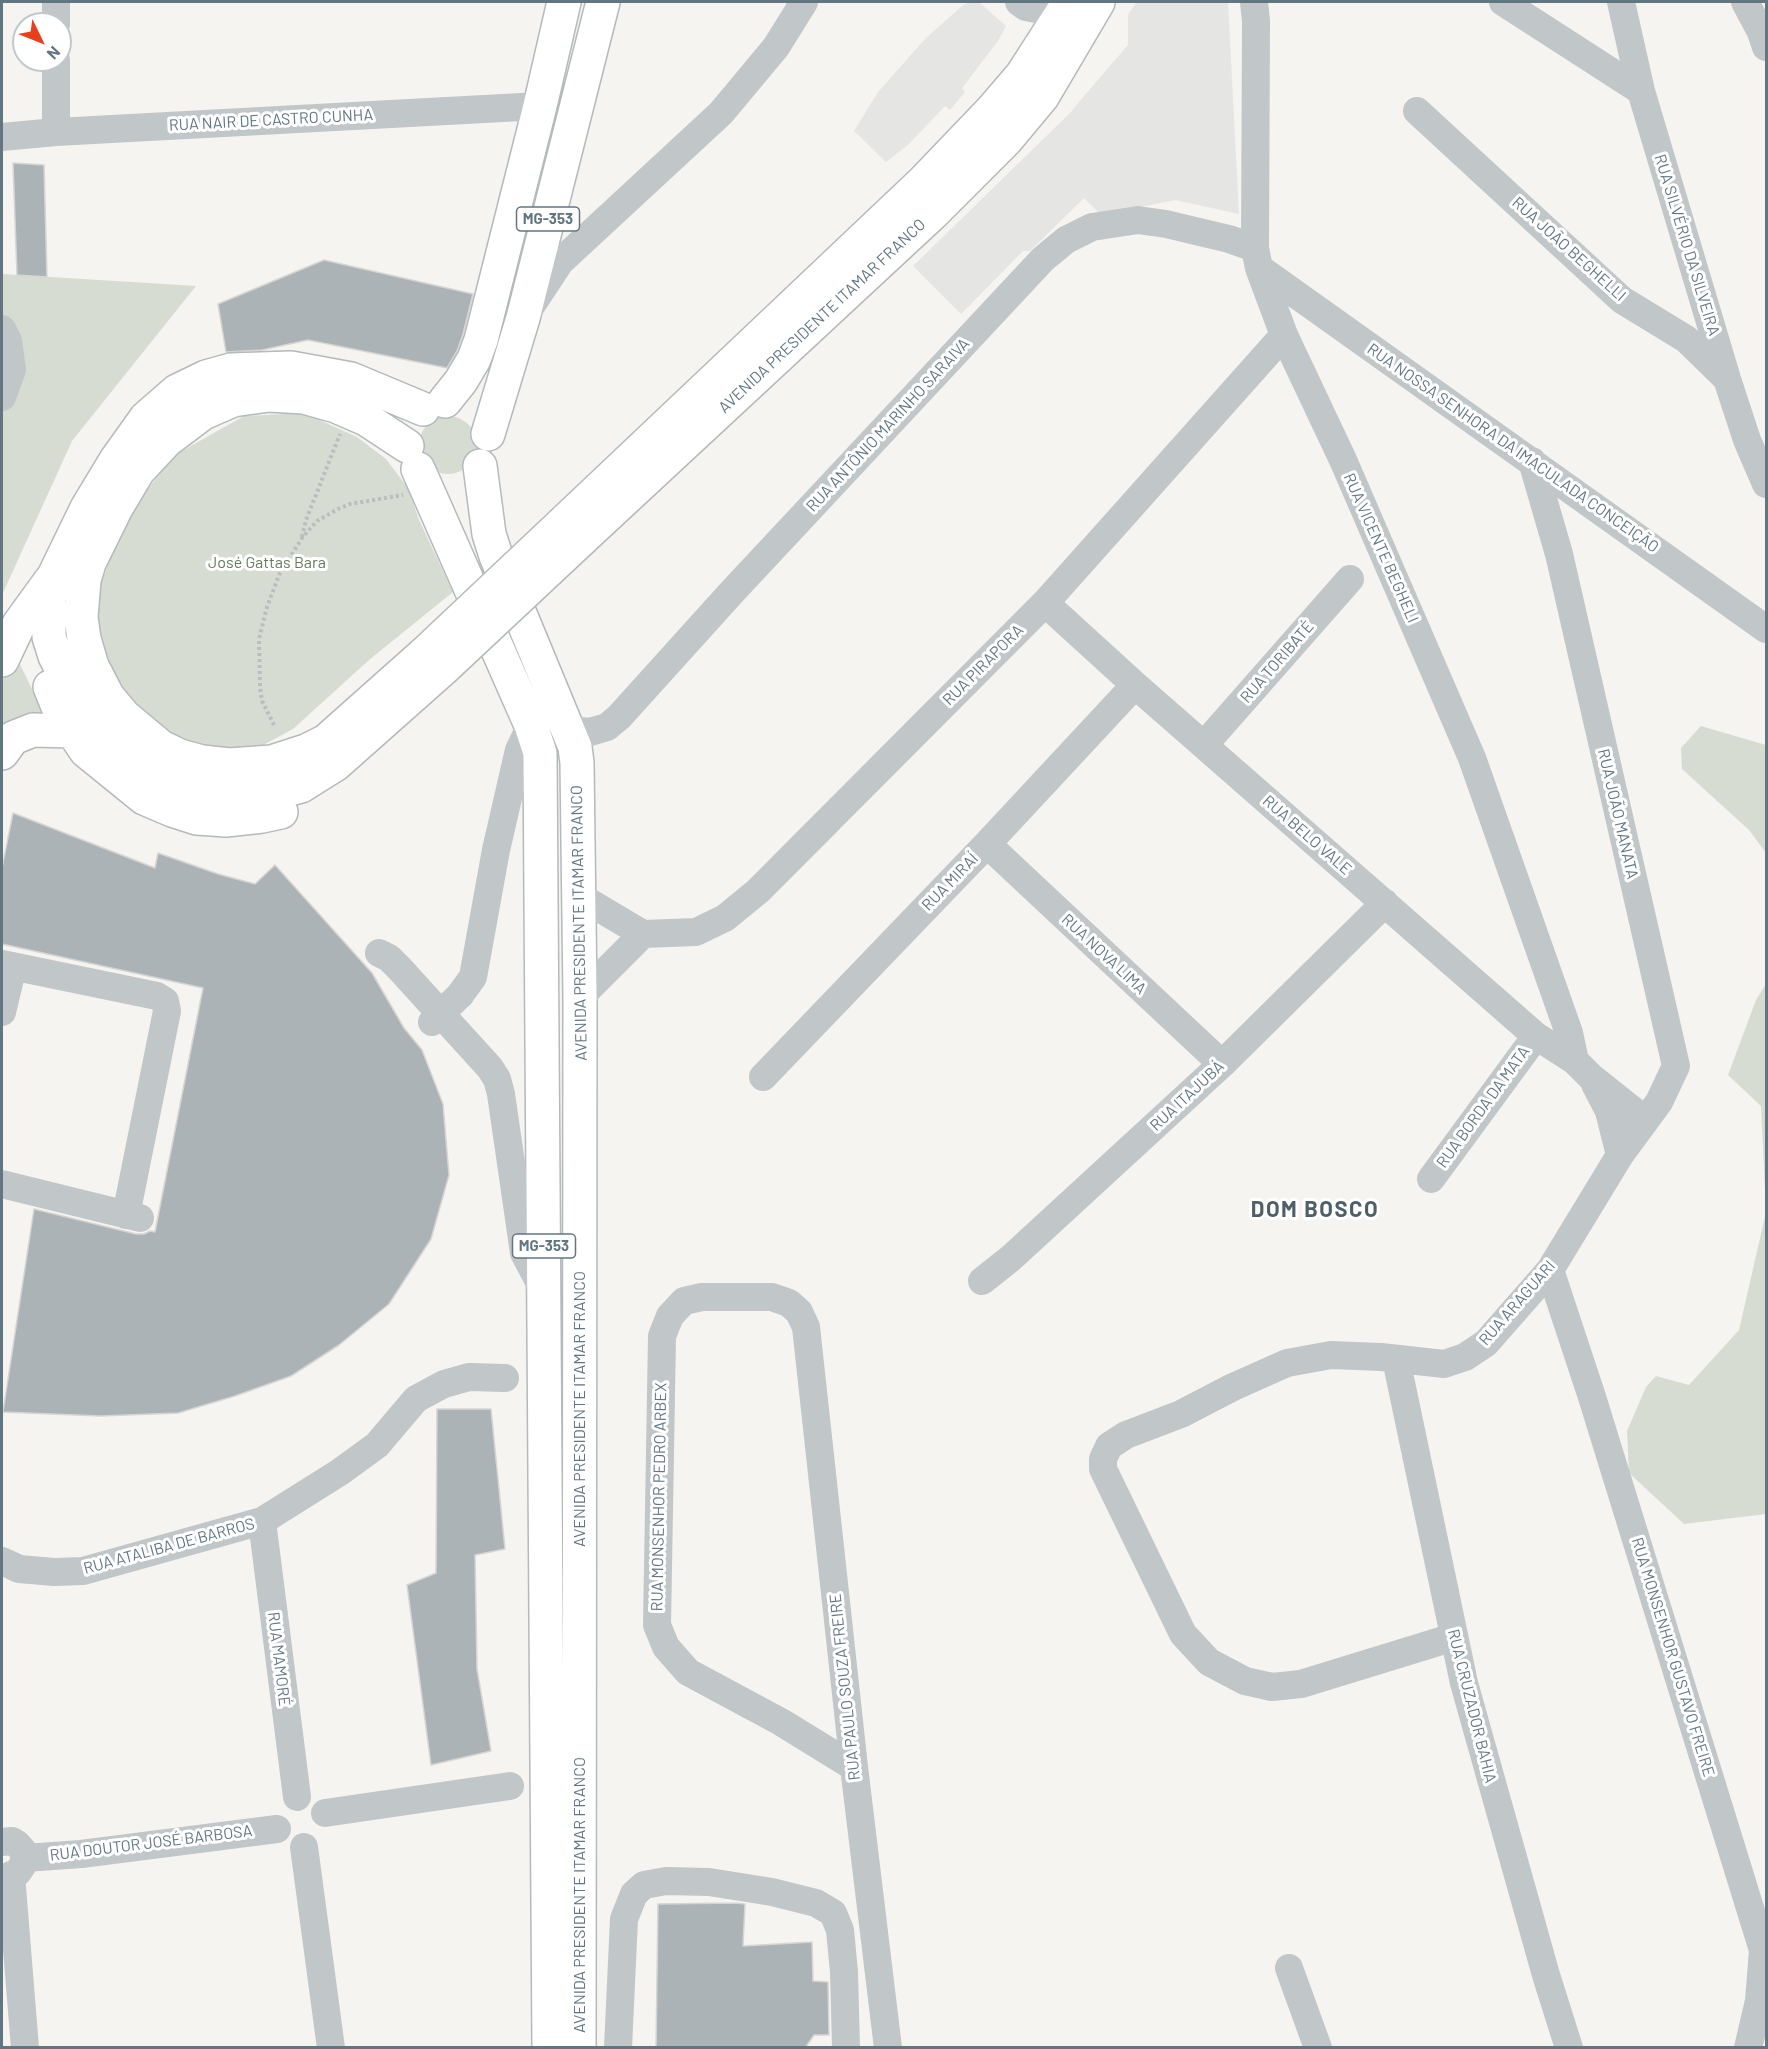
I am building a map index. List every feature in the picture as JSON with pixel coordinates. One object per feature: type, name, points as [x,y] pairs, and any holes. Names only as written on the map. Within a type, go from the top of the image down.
[{"type":"main road","name":"MG-353","points":[[417,469],[408,432],[414,419],[461,381],[474,359],[481,340],[564,2]]},
{"type":"main road","name":"MG-353","points":[[480,466],[489,446],[488,434],[523,318],[603,2]]},
{"type":"main road","name":"AVENIDA PRESIDENTE ITAMAR FRANCO","points":[[549,2048],[540,753],[531,725],[417,469],[366,419],[349,411],[304,397],[269,395],[233,400],[203,413],[167,440],[138,471],[116,507],[89,563],[84,580],[81,617],[84,639],[92,666],[108,697],[124,717],[161,747],[201,762],[230,765],[272,762],[306,751],[326,741],[434,661],[574,529],[924,181],[1022,75],[1069,2]]},
{"type":"main road","name":"AVENIDA PRESIDENTE ITAMAR FRANCO","points":[[574,529],[924,222],[1007,139],[1042,97],[1098,2]]},
{"type":"main road","name":"AVENIDA PRESIDENTE ITAMAR FRANCO","points":[[434,405],[351,379],[291,368],[231,370],[206,377],[177,391],[146,418],[116,460],[87,508],[54,576],[49,599],[49,637],[55,656],[77,699],[94,723],[112,742],[135,763],[163,779],[192,791],[214,796],[270,794],[301,786],[336,764],[416,693],[434,661]]},
{"type":"main road","points":[[434,405],[457,401],[468,406],[478,413],[488,434]]},
{"type":"main road","name":"AVENIDA PRESIDENTE ITAMAR FRANCO","points":[[480,466],[489,534],[496,556],[575,747],[577,763],[580,997],[579,2048]]},
{"type":"main road","points":[[417,469],[438,481],[450,482],[461,480],[480,466]]},
{"type":"main road","points":[[2,660],[19,624],[54,576]]},
{"type":"main road","points":[[49,637],[48,678],[61,714],[86,752],[144,798],[197,818],[226,820],[255,817],[317,798],[345,781],[373,754],[416,693]]},
{"type":"main road","points":[[2,753],[13,738],[33,730],[72,732]]},
{"type":"street","points":[[523,318],[560,262],[721,113],[776,47],[804,2]]},
{"type":"street","points":[[1019,2],[1026,7],[1036,9],[1061,2]]},
{"type":"street","name":"RUA VICENTE BEGHELI","points":[[1254,2],[1257,258],[1284,335],[1343,460],[1472,758],[1583,1069],[1609,1111],[1620,1155]]},
{"type":"street","points":[[1503,2],[1641,91]]},
{"type":"street","name":"RUA SILVÉRIO DA SILVEIRA","points":[[1621,2],[1641,91],[1727,379],[1747,440],[1767,484]]},
{"type":"street","points":[[1745,2],[1767,46]]},
{"type":"street","points":[[56,72],[56,132]]},
{"type":"street","name":"RUA NAIR DE CASTRO CUNHA","points":[[2,137],[56,132],[540,106]]},
{"type":"street","name":"RUA JOÃO BEGHELLI","points":[[1417,111],[1622,300],[1686,339],[1727,379]]},
{"type":"street","name":"RUA ANTÔNIO MARINHO SARAIVA","points":[[568,730],[590,732],[607,727],[619,717],[731,593],[1043,259],[1066,240],[1092,226],[1138,220],[1166,224],[1257,258]]},
{"type":"street","name":"RUA NOSSA SENHORA DA IMACULADA CONCEIÇÃO","points":[[1257,258],[1767,629]]},
{"type":"street","name":"RUA PIRAPORA","points":[[643,934],[696,932],[725,918],[758,891],[1044,603],[1284,335]]},
{"type":"street","points":[[2,397],[12,370],[4,338]]},
{"type":"street","name":"RUA JOÃO MANATA","points":[[1532,460],[1558,554],[1676,1066],[1659,1102],[1620,1155]]},
{"type":"street","name":"RUA TORIBATÉ","points":[[1204,745],[1350,579]]},
{"type":"street","name":"RUA BELO VALE","points":[[1044,603],[1536,1036],[1583,1069]]},
{"type":"street","name":"RUA MIRAÍ","points":[[763,1077],[987,844],[1135,685]]},
{"type":"street","points":[[426,1027],[460,995],[473,977],[496,850],[519,750],[531,725]]},
{"type":"street","name":"RUA NOVA LIMA","points":[[987,844],[1222,1064]]},
{"type":"street","points":[[579,896],[643,934],[580,997]]},
{"type":"street","name":"RUA ITAJUBÁ","points":[[982,1281],[1011,1258],[1222,1064],[1385,903]]},
{"type":"street","points":[[379,953],[389,958],[400,969],[490,1068],[497,1079],[524,1253],[544,1291]]},
{"type":"street","points":[[2,1012],[7,965],[157,996],[165,1001],[167,1011],[133,1216],[2,1184]]},
{"type":"street","name":"RUA BORDA DA MATA","points":[[1431,1179],[1536,1036]]},
{"type":"street","points":[[1583,1069],[1644,1122]]},
{"type":"street","name":"RUA ARAGUARI","points":[[1454,1637],[1300,1684],[1272,1687],[1245,1681],[1209,1662],[1183,1634],[1103,1469],[1103,1460],[1109,1446],[1125,1435],[1181,1414],[1287,1363],[1331,1355],[1381,1357],[1443,1364],[1465,1357],[1486,1343],[1550,1270],[1620,1155]]},
{"type":"street","name":"RUA MONSENHOR GUSTAVO FREIRE","points":[[1550,1270],[1599,1420],[1763,1950],[1759,2001],[1748,2048]]},
{"type":"street","name":"RUA MONSENHOR PEDRO ARBEX","points":[[806,1327],[799,1312],[789,1303],[772,1298],[702,1297],[684,1301],[670,1316],[662,1336],[660,1362],[657,1625],[666,1647],[688,1672],[782,1722],[854,1767]]},
{"type":"street","name":"RUA PAULO SOUZA FREIRE","points":[[806,1327],[854,1767],[888,2048]]},
{"type":"street","name":"RUA CRUZADOR BAHIA","points":[[1396,1359],[1464,1683],[1503,1826],[1569,2048]]},
{"type":"street","name":"RUA ATALIBA DE BARROS","points":[[2,1561],[19,1569],[54,1572],[83,1571],[262,1521],[340,1472],[376,1445],[416,1399],[444,1384],[470,1377],[505,1378]]},
{"type":"street","name":"RUA MAMORÉ","points":[[262,1521],[297,1797]]},
{"type":"street","points":[[325,1813],[510,1786]]},
{"type":"street","points":[[297,1797],[311,1798],[325,1813],[326,1826],[321,1838],[304,1847],[290,1845],[284,1841],[277,1829],[276,1816],[279,1811],[285,1802],[297,1797]]},
{"type":"street","name":"RUA DOUTOR JOSÉ BARBOSA","points":[[13,1869],[81,1854],[277,1829]]},
{"type":"street","points":[[2,1842],[12,1841],[24,1852],[13,1869],[25,2048]]},
{"type":"street","points":[[304,1847],[331,2048]]},
{"type":"street","points":[[618,2048],[624,1919],[634,1894],[644,1885],[666,1881],[709,1882],[772,1892],[816,1903],[833,1913],[840,1930],[841,1940],[846,2048]]},
{"type":"street","points":[[1289,1968],[1318,2048]]},
{"type":"path","points":[[302,538],[306,520],[349,411]]},
{"type":"path","points":[[274,725],[262,701],[259,639],[272,592],[302,538],[317,521],[338,509],[363,501],[417,469]]},
{"type":"shaded area","points":[[979,2],[1006,26],[1004,30],[962,88],[965,92],[950,110],[945,106],[908,145],[886,162],[854,131],[878,92],[925,39],[963,5]]},
{"type":"shaded area","points":[[1137,2],[1228,2],[1239,214],[1175,200],[1101,215],[1084,198],[1030,251],[1023,251],[961,314],[913,266],[1070,113],[1128,45],[1128,14]]},
{"type":"green space","points":[[2,274],[196,286],[72,441],[2,595]]},
{"type":"green space","name":"José Gattas Bara","points":[[304,413],[357,437],[386,459],[408,488],[419,520],[453,592],[369,660],[293,729],[256,749],[213,753],[180,743],[120,694],[97,639],[101,582],[129,514],[173,456],[244,416]]},
{"type":"green space","points":[[448,416],[464,421],[472,429],[477,445],[472,461],[464,469],[448,474],[432,469],[424,461],[419,445],[424,429],[432,421]]},
{"type":"green space","points":[[15,654],[47,720],[2,741],[2,676]]},
{"type":"green space","points":[[1701,726],[1766,745],[1766,853],[1749,830],[1682,769],[1681,748]]},
{"type":"green space","points":[[1766,984],[1766,1212],[1761,1106],[1728,1075],[1756,1000]]},
{"type":"green space","points":[[1766,1212],[1766,1514],[1684,1524],[1629,1473],[1627,1431],[1646,1387],[1656,1376],[1689,1385],[1739,1330]]},
{"type":"building","points":[[13,163],[44,165],[47,277],[17,275]]},
{"type":"building","points":[[324,260],[473,294],[463,334],[457,351],[447,368],[308,340],[262,350],[226,352],[218,304]]},
{"type":"building","points":[[13,813],[155,868],[158,853],[255,884],[275,865],[372,973],[404,1028],[422,1050],[443,1104],[449,1175],[431,1239],[389,1304],[339,1345],[291,1376],[178,1413],[101,1416],[3,1412],[34,1209],[136,1234],[155,1232],[203,988],[2,944],[2,868]]},
{"type":"building","points":[[437,1409],[491,1409],[505,1549],[475,1555],[477,1669],[491,1751],[431,1765],[407,1585],[436,1573]]},
{"type":"building","points":[[658,1904],[745,1904],[743,1946],[812,1942],[813,1981],[828,1982],[829,2035],[814,2035],[805,2048],[656,2048]]},
{"type":"district","name":"DOM BOSCO","points":[[1315,1210]]}]
